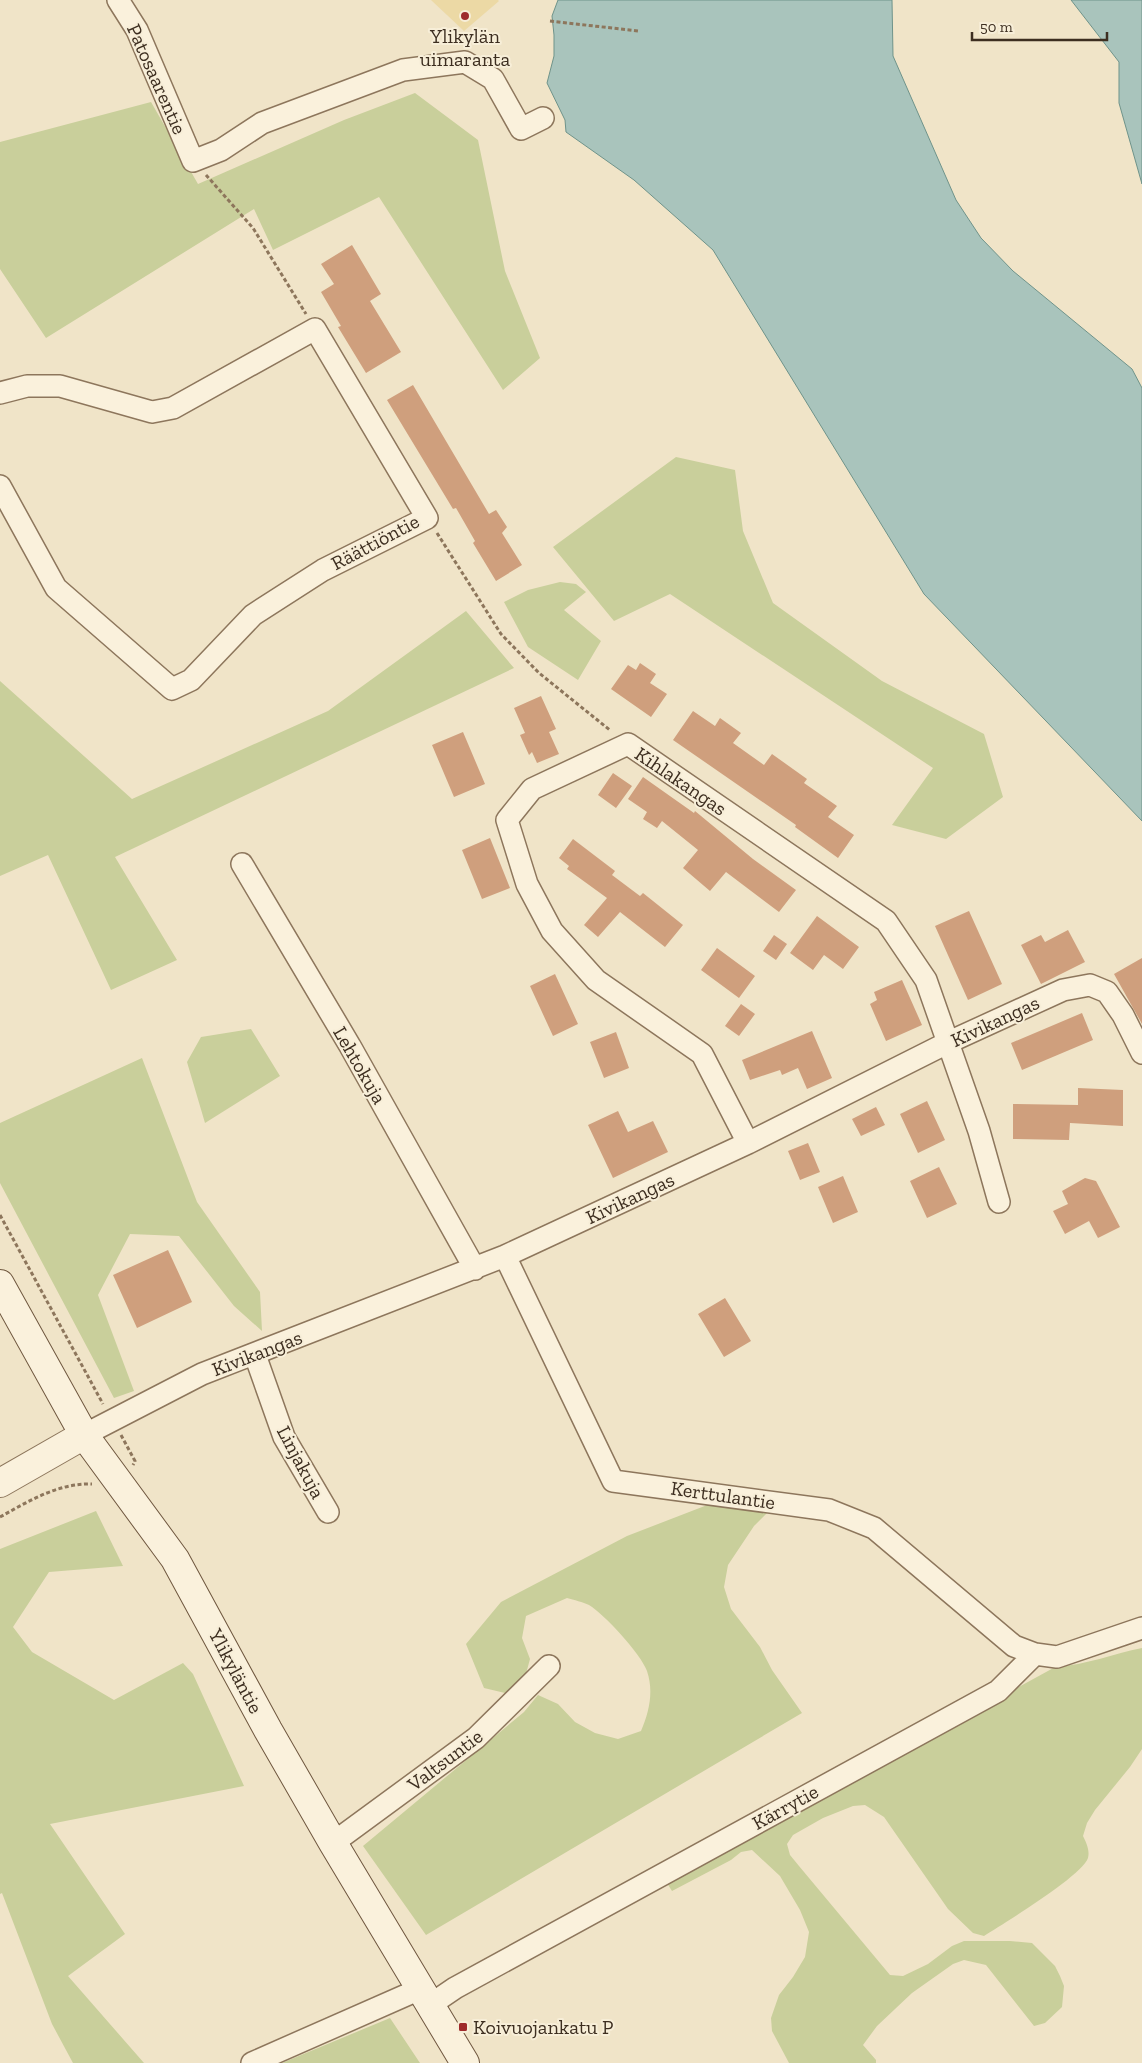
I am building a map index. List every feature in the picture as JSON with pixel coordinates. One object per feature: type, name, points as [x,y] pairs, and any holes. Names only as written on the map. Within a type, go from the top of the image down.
[{"type":"main road","name":"Ylikyläntie","points":[[0,1284],[8,1316],[84,1435],[175,1559],[264,1722],[333,1842],[465,2063]]},
{"type":"main road","points":[[0,1483],[84,1435]]},
{"type":"street","name":"Patosaarentie","points":[[118,0],[137,30],[193,160]]},
{"type":"street","points":[[193,160],[221,150],[262,123],[403,70],[464,62],[493,79],[521,129],[543,118]]},
{"type":"street","points":[[0,393],[27,386],[60,386],[152,412],[173,408],[315,329]]},
{"type":"street","name":"Räättiöntie","points":[[0,486],[56,588],[172,689],[191,680],[254,615],[323,570],[427,518],[315,329]]},
{"type":"street","name":"Kihlakangas","points":[[748,1143],[702,1054],[596,980],[552,931],[524,875],[508,820],[532,789],[628,744],[886,921],[926,980],[979,1130],[999,1202]]},
{"type":"street","name":"Lehtokuja","points":[[242,864],[350,1046],[475,1269]]},
{"type":"street","name":"Kivikangas","points":[[84,1435],[202,1374],[506,1256],[748,1143],[947,1043],[1063,990],[1090,985],[1107,992],[1123,1015],[1142,1053]]},
{"type":"street","name":"Kerttulantie","points":[[506,1256],[614,1481],[829,1510],[874,1528],[1014,1646],[1035,1654]]},
{"type":"street","name":"Linjakuja","points":[[255,1355],[284,1437],[328,1512]]},
{"type":"street","points":[[1035,1654],[1057,1657],[1142,1628]]},
{"type":"street","name":"Kärrytie","points":[[252,2063],[425,1997],[455,1988],[998,1691],[1035,1654]]},
{"type":"street","name":"Valtsuntie","points":[[333,1842],[476,1738],[548,1666]]},
{"type":"path","points":[[550,21],[638,31]]},
{"type":"path","points":[[193,160],[253,228],[315,329]]},
{"type":"path","points":[[427,518],[500,634],[539,673],[628,744]]},
{"type":"path","points":[[0,1517],[37,1496],[74,1483],[94,1484],[112,1475]]},
{"type":"green space","points":[[415,93],[478,140],[505,271],[540,358],[503,390],[379,197],[273,250],[254,209],[46,338],[0,269],[0,142],[151,102],[198,184],[344,120]]},
{"type":"green space","points":[[676,457],[735,470],[743,531],[773,603],[882,681],[984,734],[1003,797],[946,839],[892,825],[933,768],[670,594],[614,621],[553,547]]},
{"type":"green space","points":[[560,582],[576,584],[586,592],[564,610],[601,641],[578,680],[528,647],[504,602],[528,590]]},
{"type":"green space","points":[[466,611],[514,668],[115,857],[177,960],[111,990],[48,855],[0,876],[0,681],[132,799],[328,711]]},
{"type":"green space","points":[[251,1029],[280,1076],[205,1123],[187,1062],[201,1037]]},
{"type":"green space","points":[[142,1058],[197,1202],[260,1292],[262,1331],[234,1306],[179,1236],[130,1234],[98,1295],[134,1391],[114,1398],[0,1183],[0,1123]]},
{"type":"green space","points":[[728,1497],[771,1509],[754,1526],[728,1565],[724,1587],[731,1609],[760,1647],[772,1670],[802,1713],[426,1935],[363,1846],[524,1712],[538,1695],[558,1704],[575,1722],[595,1733],[618,1739],[641,1731],[650,1702],[647,1671],[638,1655],[604,1617],[589,1605],[581,1602],[567,1598],[526,1616],[522,1638],[530,1659],[524,1681],[505,1693],[484,1688],[466,1644],[501,1602],[627,1536]]},
{"type":"green space","points":[[96,1511],[123,1566],[49,1572],[13,1627],[32,1652],[114,1700],[183,1663],[193,1674],[244,1786],[50,1824],[125,1934],[68,1976],[144,2063],[73,2063],[52,2024],[2,1893],[0,1894],[0,1549]]},
{"type":"green space","points":[[1142,1648],[1142,1749],[1087,1823],[1083,1836],[1088,1849],[1088,1858],[1083,1866],[1072,1876],[1024,1911],[984,1936],[973,1933],[948,1909],[884,1817],[865,1805],[853,1806],[823,1818],[793,1835],[787,1844],[790,1855],[890,1975],[903,1976],[928,1964],[952,1946],[964,1941],[1032,1943],[1055,1966],[1060,1976],[1064,1986],[1062,2007],[1045,2023],[1034,2026],[986,1965],[964,1960],[953,1964],[912,1993],[877,2026],[863,2045],[876,2060],[876,2063],[789,2063],[772,2031],[771,2018],[779,1995],[805,1957],[809,1932],[800,1910],[780,1876],[752,1850],[741,1852],[731,1860],[672,1891],[665,1880],[1057,1666],[1089,1662]]},
{"type":"green space","points":[[390,2018],[420,2063],[282,2063]]},
{"type":"sand","name":"Ylikylän uimaranta","points":[[431,0],[498,0],[499,1],[464,31]]},
{"type":"water","points":[[558,0],[892,0],[893,56],[956,200],[981,238],[1013,271],[1132,369],[1142,388],[1142,821],[924,594],[713,250],[634,180],[566,132],[565,120],[547,83],[554,56],[552,16]]},
{"type":"water","points":[[1071,0],[1142,0],[1142,184],[1119,103],[1119,62]]},
{"type":"building","points":[[352,245],[381,294],[370,301],[401,352],[366,373],[338,327],[341,326],[321,292],[334,284],[321,264]]},
{"type":"building","points":[[413,385],[489,514],[496,510],[507,527],[502,533],[522,565],[496,581],[473,543],[475,541],[456,508],[453,509],[387,400]]},
{"type":"building","points":[[640,663],[656,674],[650,683],[667,694],[651,717],[611,689],[628,665],[636,670]]},
{"type":"building","points":[[541,696],[556,729],[549,732],[559,754],[537,763],[532,752],[529,755],[520,735],[525,733],[514,708]]},
{"type":"building","points":[[693,711],[715,726],[720,718],[741,733],[733,743],[764,765],[772,754],[807,779],[804,783],[837,806],[828,817],[854,835],[838,858],[795,827],[796,825],[673,740]]},
{"type":"building","points":[[463,732],[485,784],[454,797],[432,745]]},
{"type":"building","points":[[613,773],[632,786],[616,808],[598,795]]},
{"type":"building","points":[[643,777],[694,813],[695,811],[753,859],[796,890],[779,912],[726,872],[710,891],[683,868],[698,850],[662,821],[657,828],[643,819],[647,812],[628,799]]},
{"type":"building","points":[[490,838],[510,888],[482,899],[462,850]]},
{"type":"building","points":[[573,839],[615,871],[612,875],[640,896],[643,893],[683,925],[665,947],[620,912],[598,937],[584,925],[607,898],[567,869],[569,866],[559,858]]},
{"type":"building","points":[[969,911],[1002,984],[968,1000],[935,926]]},
{"type":"building","points":[[817,916],[859,947],[843,969],[824,955],[813,970],[790,953]]},
{"type":"building","points":[[1068,930],[1085,962],[1041,984],[1021,945],[1041,935],[1045,942]]},
{"type":"building","points":[[774,935],[787,944],[776,960],[763,951]]},
{"type":"building","points":[[717,948],[755,976],[739,998],[701,970]]},
{"type":"building","points":[[1142,958],[1142,1024],[1114,974]]},
{"type":"building","points":[[555,974],[578,1024],[553,1036],[530,986]]},
{"type":"building","points":[[902,980],[922,1025],[886,1041],[870,1004],[877,1000],[874,992]]},
{"type":"building","points":[[741,1004],[755,1014],[739,1036],[725,1026]]},
{"type":"building","points":[[1082,1013],[1093,1040],[1022,1070],[1011,1043]]},
{"type":"building","points":[[812,1031],[832,1078],[807,1089],[798,1068],[782,1075],[780,1070],[750,1080],[742,1060]]},
{"type":"building","points":[[616,1032],[629,1068],[604,1078],[590,1042]]},
{"type":"building","points":[[1078,1088],[1123,1090],[1123,1126],[1070,1123],[1069,1140],[1013,1139],[1013,1104],[1078,1105]]},
{"type":"building","points":[[927,1101],[945,1140],[918,1153],[900,1114]]},
{"type":"building","points":[[876,1107],[885,1125],[861,1136],[852,1119]]},
{"type":"building","points":[[618,1111],[628,1132],[653,1121],[668,1152],[613,1178],[588,1125]]},
{"type":"building","points":[[808,1143],[820,1172],[800,1180],[788,1151]]},
{"type":"building","points":[[939,1167],[957,1204],[927,1218],[910,1181]]},
{"type":"building","points":[[843,1176],[858,1212],[833,1223],[818,1187]]},
{"type":"building","points":[[1085,1178],[1096,1181],[1120,1227],[1098,1238],[1089,1221],[1065,1234],[1053,1211],[1068,1204],[1062,1191]]},
{"type":"building","points":[[168,1250],[192,1302],[137,1328],[113,1275]]},
{"type":"building","points":[[725,1298],[751,1341],[724,1357],[698,1314]]},
{"type":"place","name":"Ylikylän uimaranta","points":[[465,16]]},
{"type":"place","name":"Koivuojankatu P","points":[[463,2027]]}]
